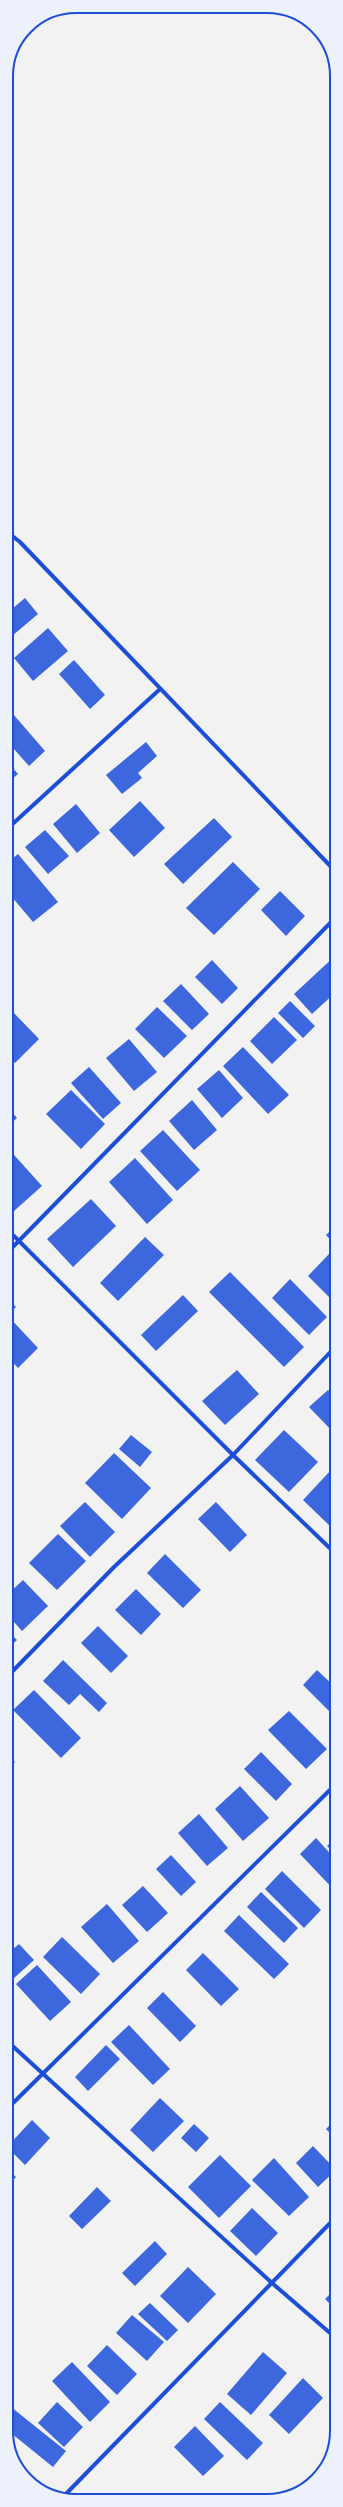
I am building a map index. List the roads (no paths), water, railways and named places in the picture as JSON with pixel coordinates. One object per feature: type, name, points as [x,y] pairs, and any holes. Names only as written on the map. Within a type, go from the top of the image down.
[{"type":"street","points":[[13,537],[26,548],[159,690],[330,866]]},
{"type":"street","points":[[13,824],[159,690]]},
{"type":"street","points":[[13,1248],[330,923]]},
{"type":"street","points":[[13,1236],[233,1455],[330,1548]]},
{"type":"street","points":[[13,1671],[113,1568],[233,1455],[330,1353]]},
{"type":"street","points":[[13,2103],[330,1790]]},
{"type":"street","points":[[13,2047],[272,2283],[330,2333]]},
{"type":"street","points":[[67,2493],[330,2223]]}]
